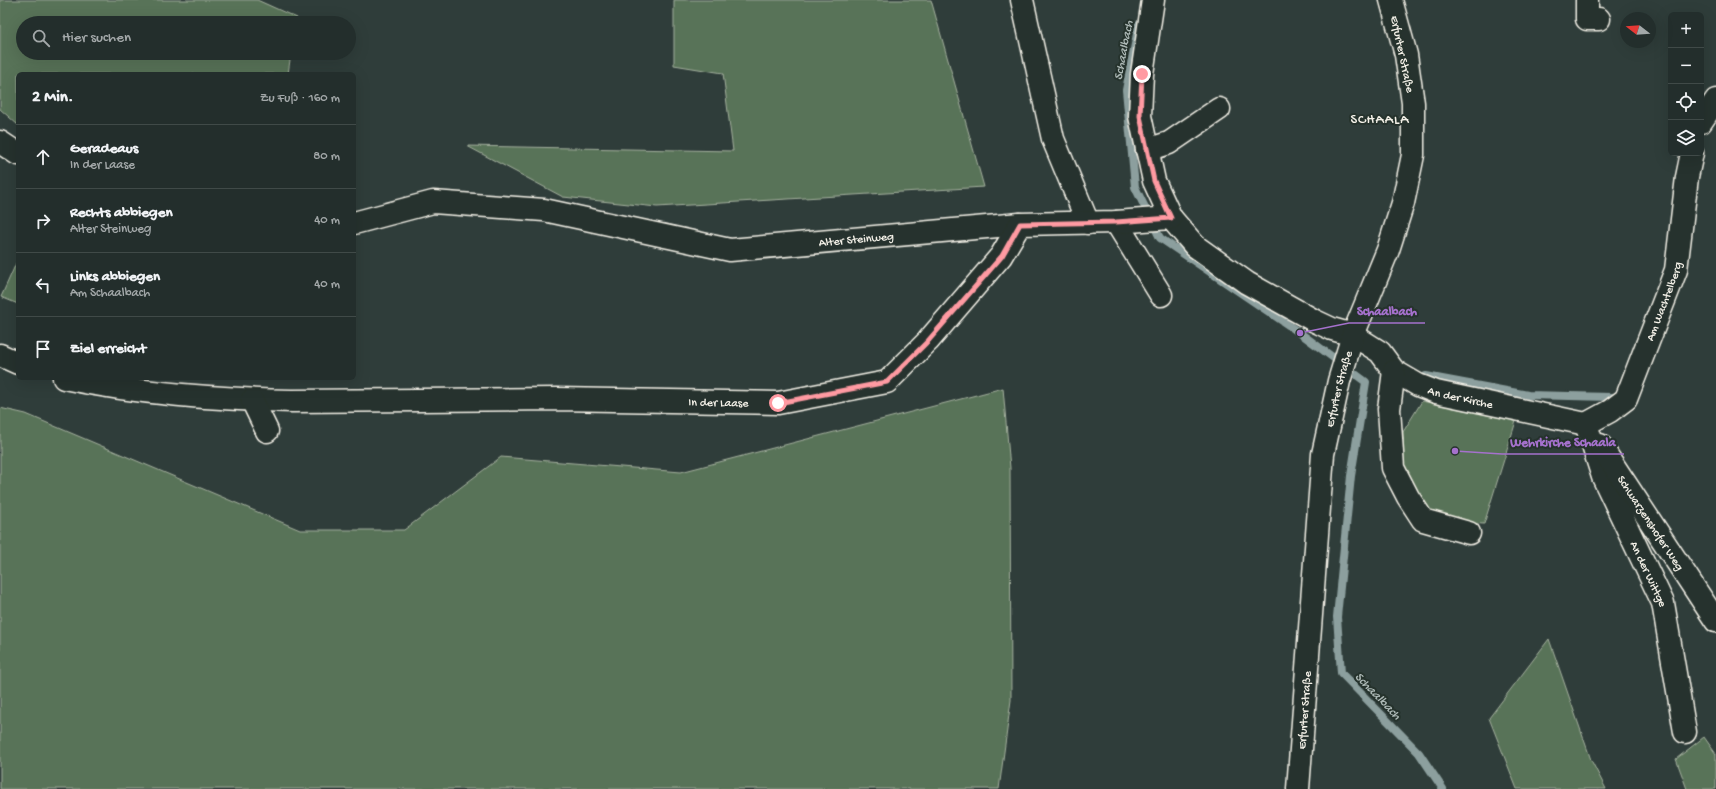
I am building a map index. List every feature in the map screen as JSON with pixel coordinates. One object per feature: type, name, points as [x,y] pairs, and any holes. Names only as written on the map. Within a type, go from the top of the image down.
[{"type":"street","points":[[1022,0],[1053,139],[1088,223]]},
{"type":"street","name":"An der Kirche","points":[[1153,0],[1142,74],[1140,116],[1154,181],[1165,218],[1195,246],[1247,283],[1315,321],[1332,329],[1353,335],[1380,352],[1394,371],[1418,385],[1436,392],[1586,424]]},
{"type":"street","name":"Erfurter Straße","points":[[1298,789],[1323,454],[1339,381],[1353,335],[1388,250],[1403,203],[1413,156],[1413,103],[1406,55],[1391,0]]},
{"type":"street","points":[[1587,0],[1587,19],[1599,19]]},
{"type":"street","points":[[1702,120],[1716,100]]},
{"type":"street","points":[[1147,150],[1169,143],[1220,109]]},
{"type":"street","points":[[0,142],[16,153]]},
{"type":"street","name":"Am Wachtelberg","points":[[1586,424],[1610,411],[1626,399],[1676,270],[1687,177],[1691,156]]},
{"type":"street","name":"Alter Steinweg","points":[[356,222],[433,202],[544,210],[730,250],[1020,224],[1121,222],[1165,218]]},
{"type":"street","points":[[1121,222],[1161,295]]},
{"type":"street","name":"In der Laase","points":[[75,380],[140,392],[252,400],[557,399],[778,403],[887,382],[928,341],[1002,256],[1020,224]]},
{"type":"street","points":[[0,355],[16,363]]},
{"type":"street","points":[[1394,371],[1389,409],[1393,468],[1408,497],[1423,520],[1469,532]]},
{"type":"street","points":[[252,400],[267,431]]},
{"type":"street","name":"Schwarzenshofer Weg","points":[[1586,424],[1716,621]]},
{"type":"street","name":"An der Wittge","points":[[1586,424],[1603,477],[1663,603],[1685,732]]},
{"type":"green space","points":[[0,0],[257,0],[293,16],[16,16],[16,60],[290,60],[288,72],[16,72],[16,123],[0,109]]},
{"type":"green space","points":[[674,0],[931,0],[984,187],[657,207],[563,197],[467,146],[733,151],[723,73],[674,65]]},
{"type":"green space","points":[[16,263],[16,303],[1,297]]},
{"type":"green space","points":[[1003,388],[1010,468],[1011,700],[999,789],[0,789],[0,408],[26,414],[300,530],[404,530],[501,457],[681,472]]},
{"type":"green space","points":[[1422,401],[1516,421],[1484,524],[1452,522],[1424,509],[1404,470],[1403,432]]},
{"type":"green space","points":[[1549,639],[1591,760],[1606,789],[1517,789],[1489,718]]},
{"type":"green space","points":[[1704,737],[1716,754],[1716,789],[1687,789],[1676,759]]},
{"type":"waterway","name":"Schaalbach","points":[[1139,24],[1126,90],[1135,187],[1160,238],[1300,333],[1366,382],[1351,476],[1337,617],[1341,673],[1419,753],[1443,789]]},
{"type":"waterway","points":[[1426,376],[1528,395],[1611,397]]},
{"type":"place","name":"Schaalbach","points":[[1300,333]]},
{"type":"place","name":"Wehrkirche Schaala","points":[[1455,451]]},
{"type":"district","name":"SCHAALA","points":[[1380,118]]},
{"type":"route","points":[[778,403],[887,382],[928,341],[1002,256],[1020,224],[1116,222],[1171,218],[1154,181],[1140,116],[1142,74]]}]
